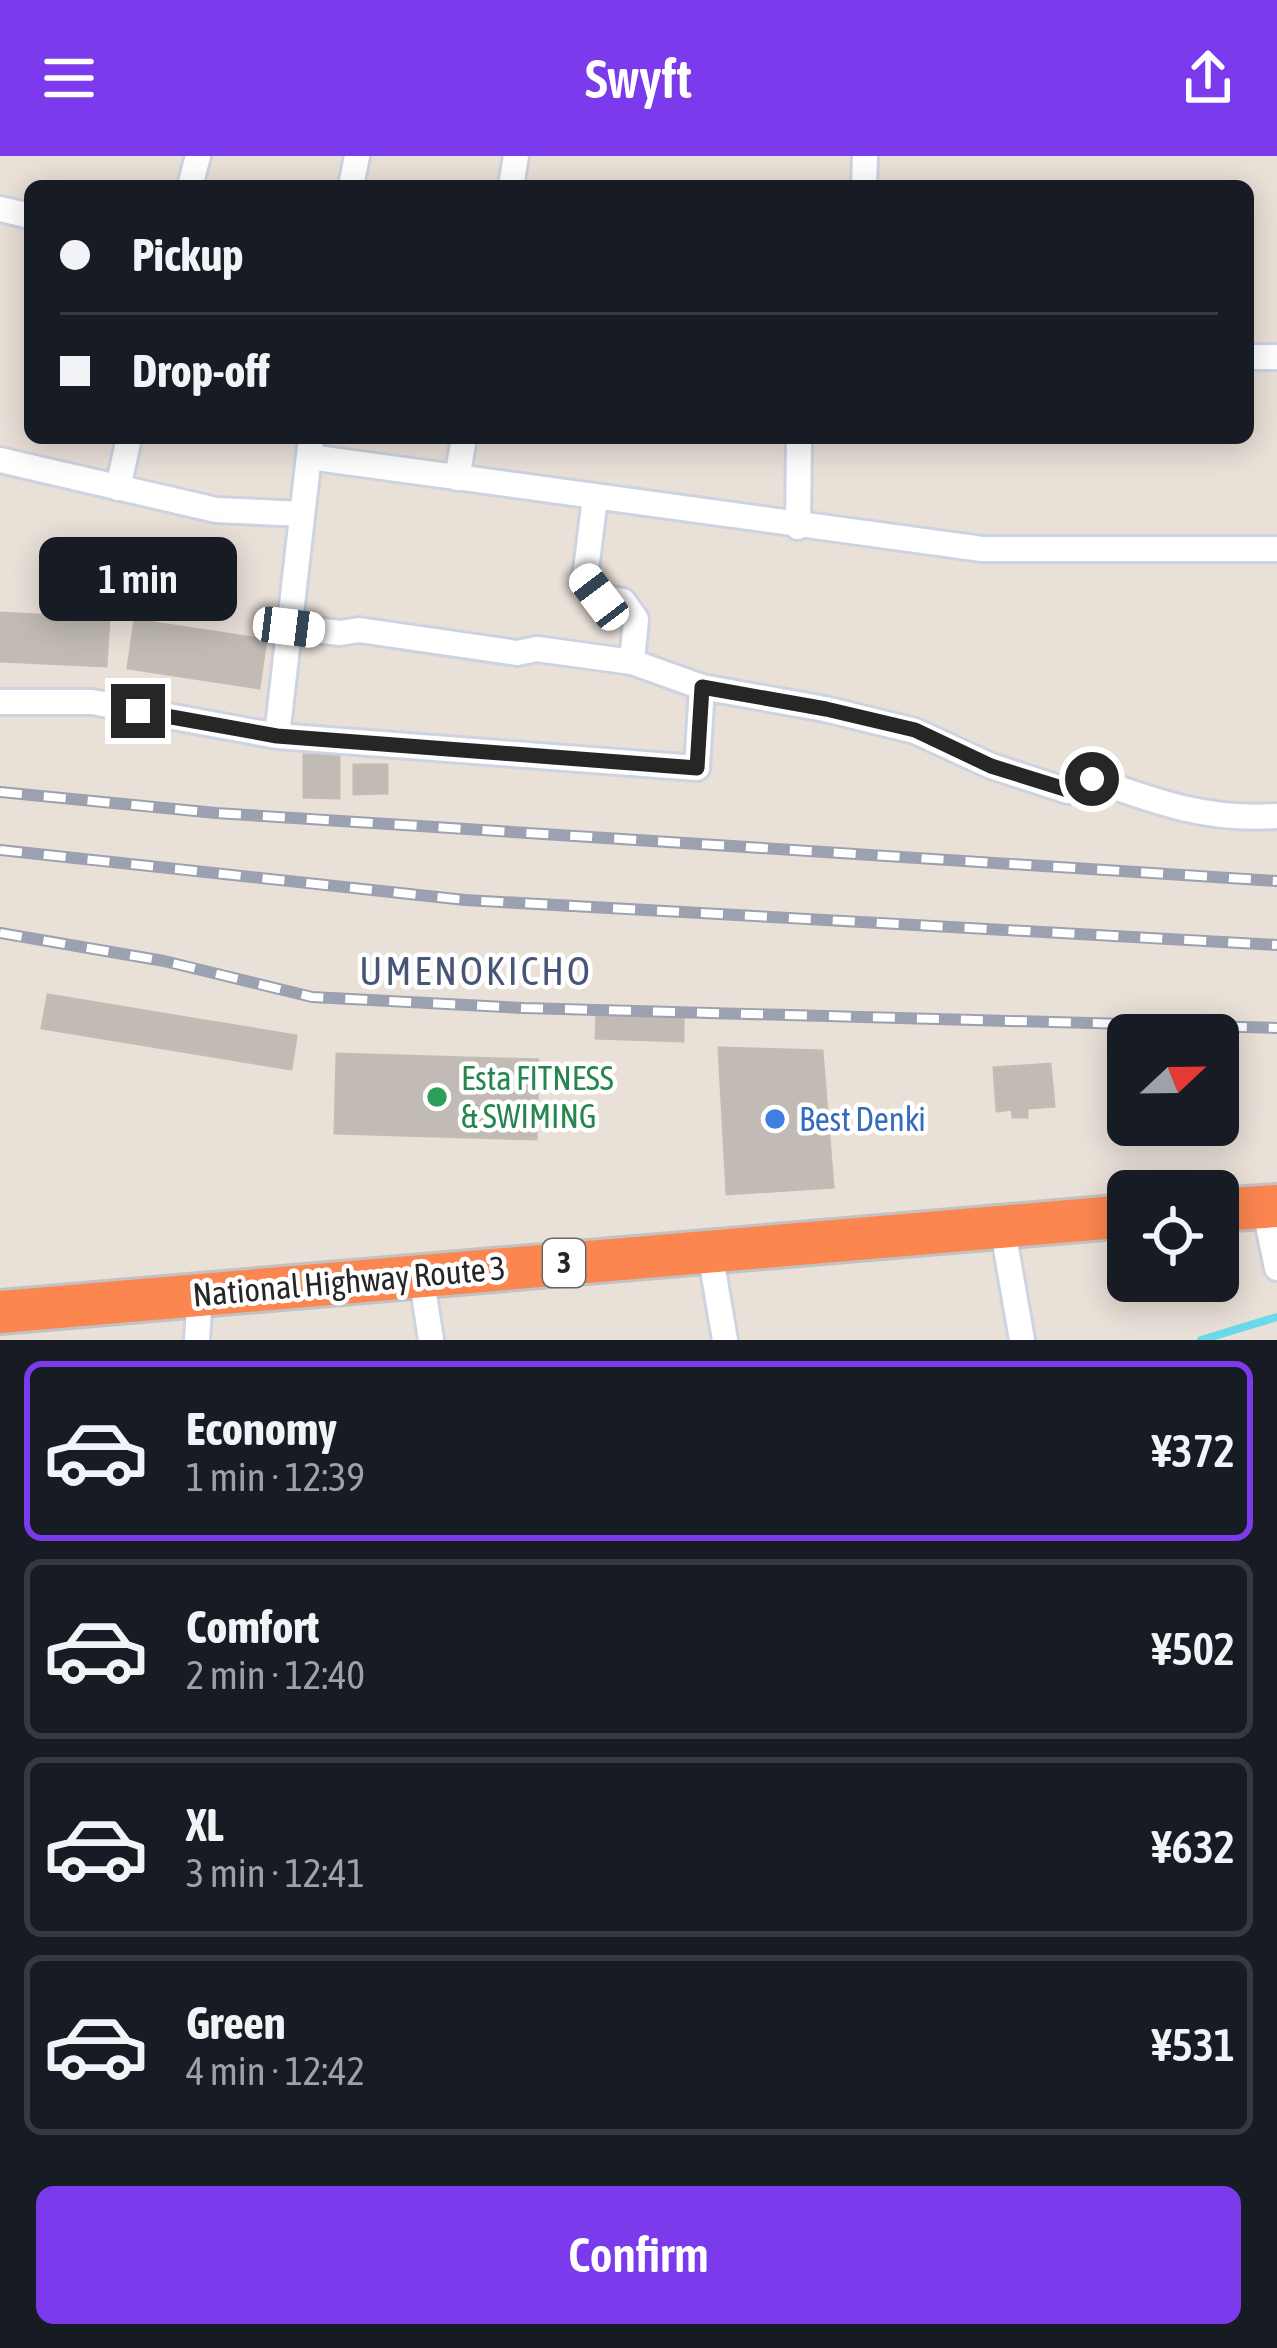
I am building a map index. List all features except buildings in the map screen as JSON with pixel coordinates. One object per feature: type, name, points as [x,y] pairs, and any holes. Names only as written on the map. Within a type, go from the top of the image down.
[{"type":"highway","points":[[1239,1208],[1270,1206]]},
{"type":"highway","name":"National Highway Route 3","points":[[0,1312],[1107,1218]]},
{"type":"street","points":[[118,488],[129,444]]},
{"type":"street","points":[[457,478],[463,444]]},
{"type":"street","points":[[798,527],[799,444]]},
{"type":"street","points":[[277,736],[310,447],[457,478],[982,549],[1277,549]]},
{"type":"street","points":[[0,460],[216,510],[302,514]]},
{"type":"street","points":[[595,498],[585,578],[599,597],[623,602],[636,619],[632,662]]},
{"type":"street","points":[[289,627],[340,633],[359,630],[517,653],[537,649],[632,662],[702,687],[915,730],[991,766],[1068,790],[1092,779],[1173,808],[1243,818],[1277,816]]},
{"type":"street","points":[[0,702],[92,702],[277,736],[697,768],[702,687]]},
{"type":"street","points":[[1270,1206],[1277,1268]]},
{"type":"street","points":[[1002,1225],[1022,1340]]},
{"type":"street","points":[[710,1252],[725,1340]]},
{"type":"street","points":[[421,1274],[431,1340]]},
{"type":"street","points":[[197,1340],[200,1294]]},
{"type":"waterway","points":[[1201,1340],[1277,1317]]},
{"type":"railway","points":[[0,792],[216,813],[1277,881]]},
{"type":"railway","points":[[0,850],[465,900],[1277,945]]},
{"type":"railway","points":[[0,933],[164,961],[312,997],[523,1008],[1277,1028]]},
{"type":"place","name":"Esta FITNESS & SWIMING","points":[[437,1097]]},
{"type":"place","name":"Best Denki","points":[[775,1119]]},
{"type":"district","name":"UMENOKICHO","points":[[476,971]]},
{"type":"route","points":[[138,711],[277,736],[697,768],[702,687],[915,730],[991,766],[1068,790],[1092,779]]}]
